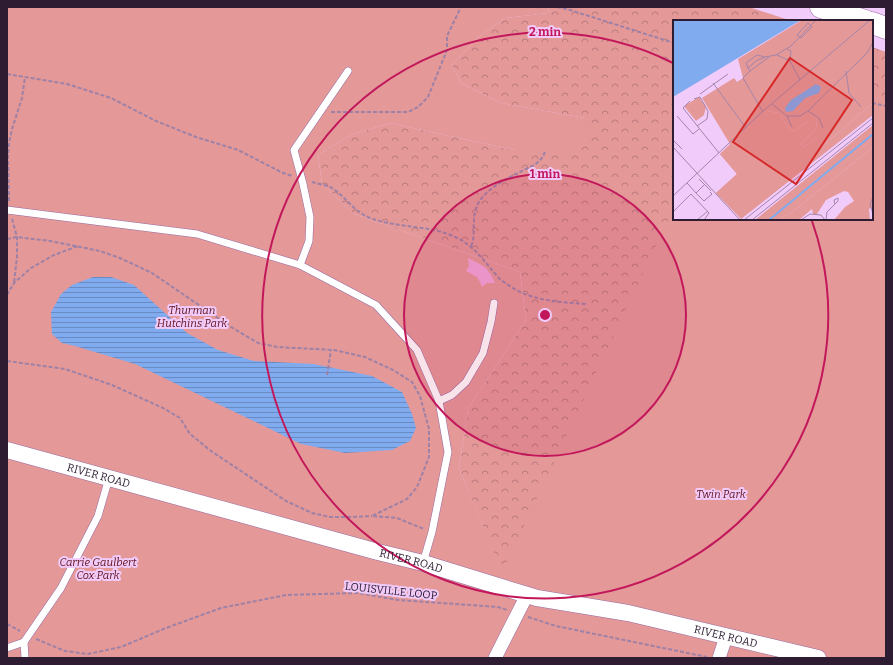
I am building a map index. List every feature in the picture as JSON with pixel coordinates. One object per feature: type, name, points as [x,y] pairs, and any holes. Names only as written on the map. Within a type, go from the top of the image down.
[{"type":"highway","points":[[820,7],[862,20]]},
{"type":"highway","points":[[873,23],[886,28]]},
{"type":"street","name":"RIVER ROAD","points":[[7,450],[423,563],[537,598],[628,613],[818,658]]},
{"type":"street","points":[[495,658],[527,595]]},
{"type":"street","points":[[719,658],[726,637]]},
{"type":"lane","points":[[300,265],[309,241],[310,217],[304,184],[294,150],[348,71]]},
{"type":"lane","points":[[8,211],[197,234],[300,265],[376,305],[417,350],[439,401],[448,452],[432,532],[423,563]]},
{"type":"lane","points":[[439,401],[452,395],[466,382],[483,353],[494,303]]},
{"type":"lane","points":[[7,648],[26,639],[61,588],[98,516],[109,478]]},
{"type":"lane","points":[[25,658],[26,639]]},
{"type":"path","points":[[319,112],[408,112],[418,107],[428,97],[447,50],[447,36],[461,7]]},
{"type":"path","points":[[556,7],[570,10],[673,43]]},
{"type":"path","points":[[14,283],[17,257],[17,237],[8,211],[8,156],[12,129],[22,98],[25,77]]},
{"type":"path","points":[[873,102],[886,106]]},
{"type":"path","points":[[471,246],[473,242],[476,206],[481,198],[490,190],[506,180],[537,164],[545,152]]},
{"type":"path","points":[[7,239],[17,237],[50,241],[100,251],[120,258],[152,273],[231,327],[258,342],[277,347],[331,350],[365,357],[393,370],[412,382],[420,396],[429,429],[429,457],[417,487],[407,499],[372,516]]},
{"type":"path","points":[[7,295],[14,283],[31,268],[54,255],[78,246]]},
{"type":"path","points":[[327,375],[331,350]]},
{"type":"path","points":[[7,361],[65,368],[112,385],[163,408],[180,418],[190,434],[211,451],[286,501],[312,513],[330,517],[352,518],[372,516],[397,518],[432,532]]},
{"type":"path","name":"LOUISVILLE LOOP","points":[[7,624],[26,639],[65,651],[88,654],[121,647],[166,628],[221,608],[286,595],[358,593],[398,600],[498,607],[556,626],[710,658]]},
{"type":"green space","points":[[7,7],[549,7],[548,13],[505,18],[478,37],[452,65],[461,83],[501,103],[585,118],[598,133],[576,154],[515,150],[390,123],[351,135],[318,155],[322,184],[354,214],[520,272],[526,320],[468,409],[459,468],[502,572],[673,210],[673,220],[873,220],[873,92],[886,97],[886,658],[7,658]]},
{"type":"green space","name":"Twin Park","points":[[549,7],[749,7],[789,20],[673,20],[673,220],[873,220],[873,47],[886,52],[886,658],[502,573],[459,468],[468,409],[526,320],[520,272],[354,214],[322,184],[318,155],[351,135],[390,123],[515,150],[585,118],[501,103],[461,83],[452,65],[478,37],[505,18],[548,13]]},
{"type":"water","points":[[93,277],[111,277],[134,285],[187,333],[218,350],[254,361],[314,364],[372,376],[402,392],[412,414],[416,428],[410,441],[392,450],[345,453],[301,444],[135,364],[62,343],[52,334],[51,312],[61,294],[72,285]]},
{"type":"building","points":[[468,258],[486,268],[495,283],[487,283],[482,287],[477,277],[466,271],[469,266]]},
{"type":"park label","name":"Thurman Hutchins Park","points":[[192,316]]},
{"type":"park label","name":"Carrie Gaulbert Cox Park","points":[[98,568]]}]
